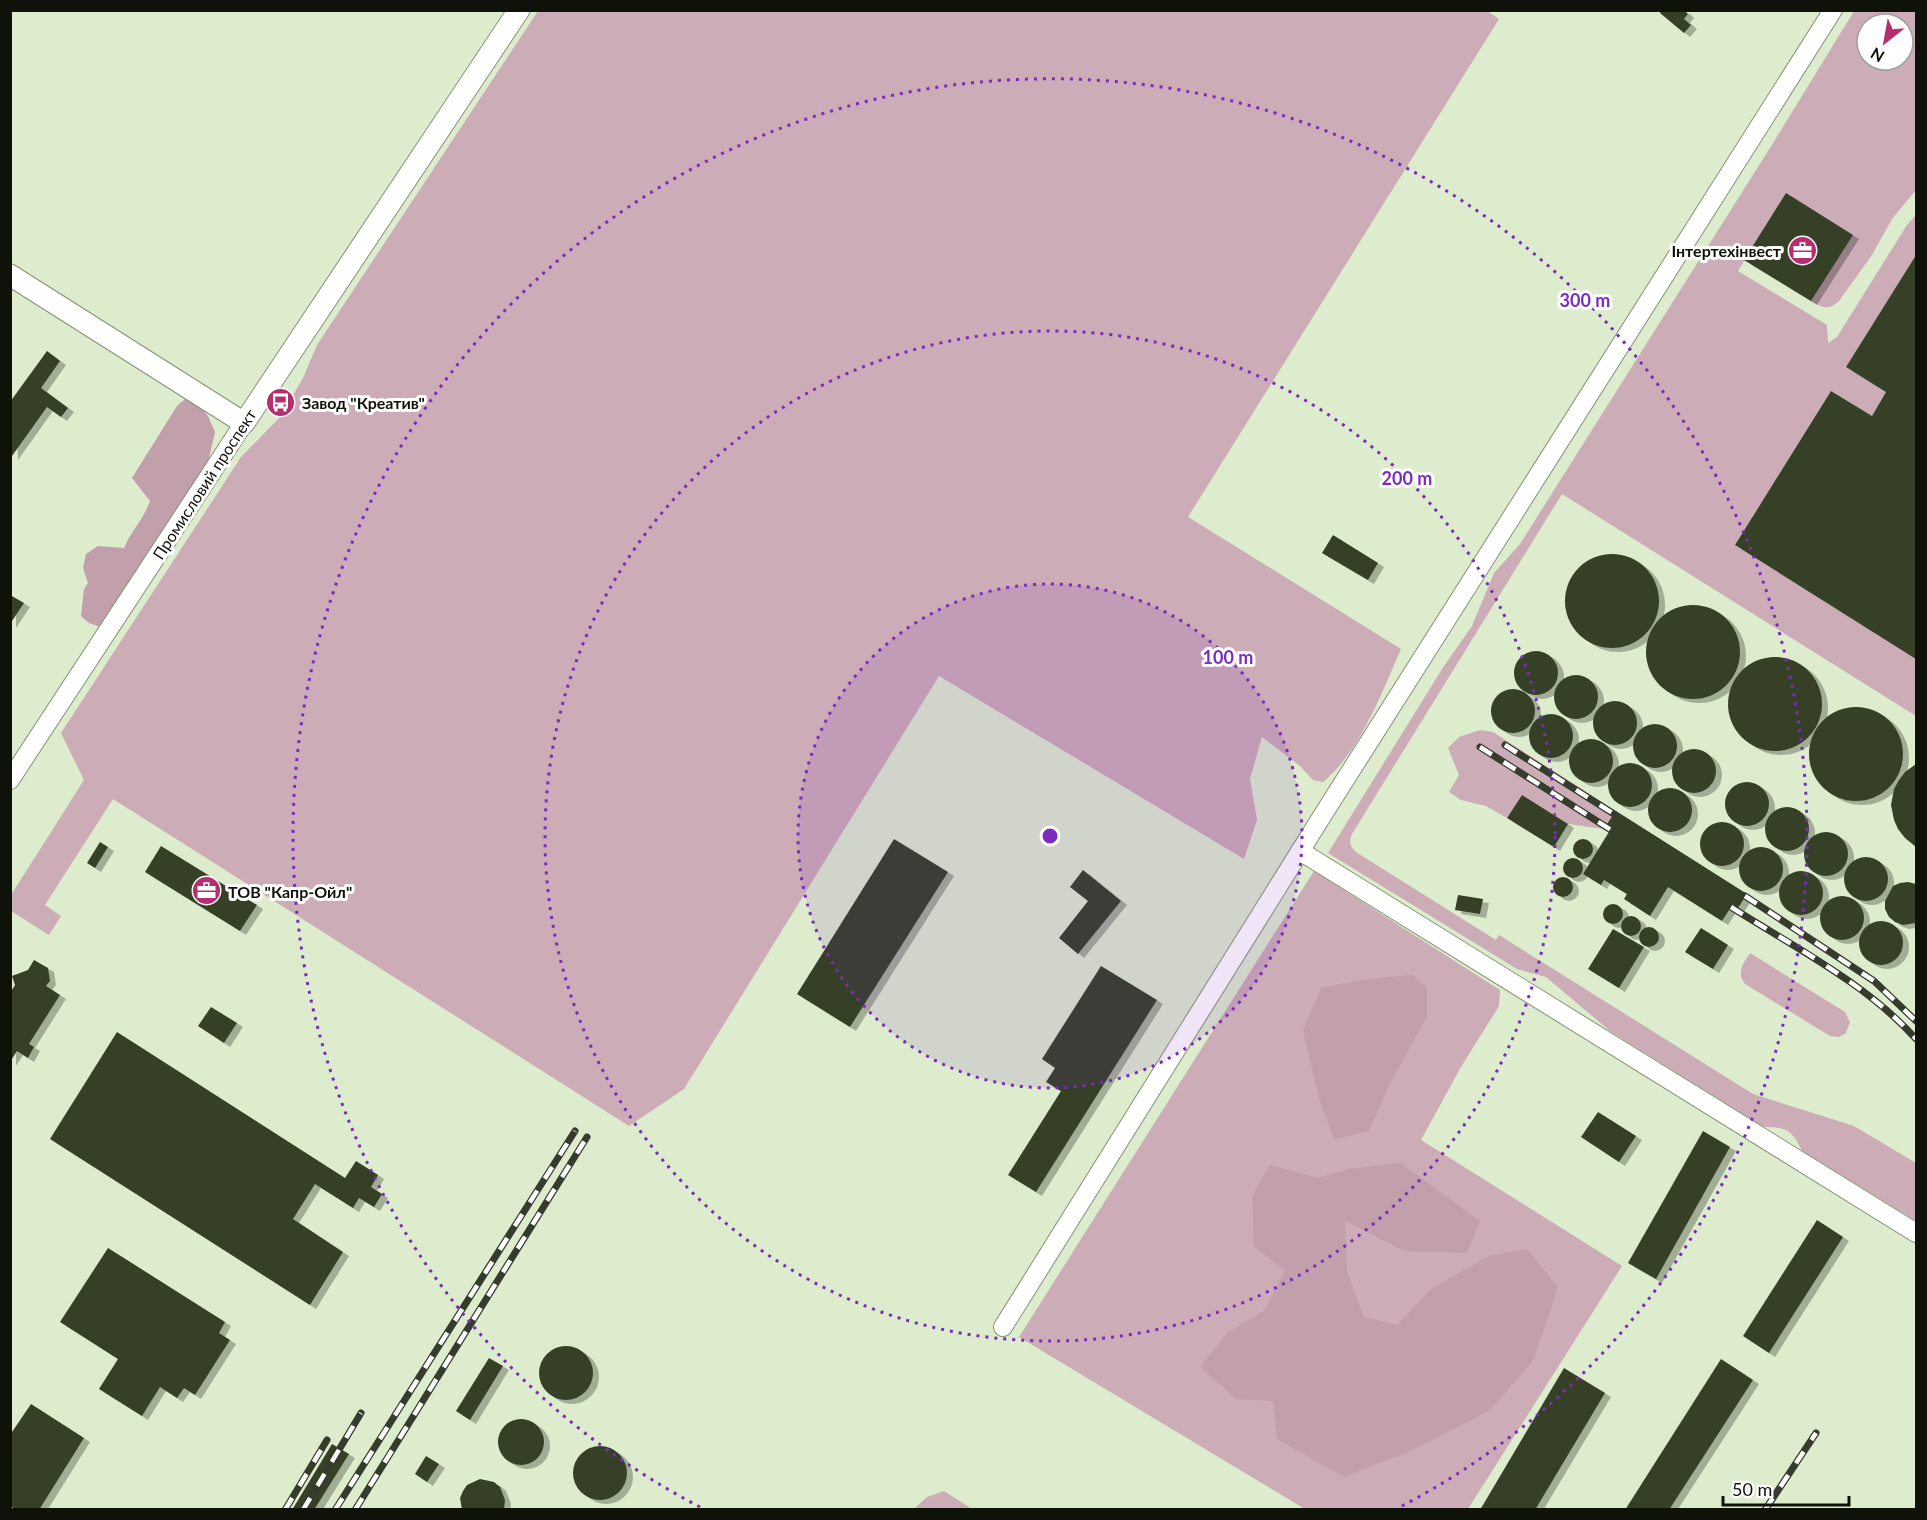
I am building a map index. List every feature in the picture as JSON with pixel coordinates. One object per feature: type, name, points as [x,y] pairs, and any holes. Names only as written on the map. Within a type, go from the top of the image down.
[{"type":"street","name":"Промисловий проспект","points":[[10,780],[519,10]]},
{"type":"street","points":[[1003,1327],[1300,851],[1833,10]]},
{"type":"street","points":[[10,275],[244,423]]},
{"type":"street","points":[[1300,851],[1917,1233]]},
{"type":"shaded area","points":[[538,11],[1487,11],[1499,19],[1188,517],[1401,649],[1378,702],[1359,738],[1348,755],[1323,782],[1313,780],[1300,766],[1262,737],[1250,779],[1257,820],[1244,859],[939,676],[684,1089],[629,1126],[113,799],[45,905],[61,916],[49,935],[11,911],[11,895],[84,780],[61,733],[241,457],[281,416],[303,378],[317,345]]},
{"type":"shaded area","points":[[1854,11],[1916,11],[1916,190],[1892,219],[1872,255],[1839,301],[1825,307],[1811,301],[1852,235],[1786,194],[1738,271],[1827,325],[1828,343],[1837,337],[1907,225],[1916,215],[1916,255],[1846,367],[1886,392],[1872,416],[1831,391],[1735,545],[1916,659],[1916,716],[1562,494],[1352,834],[1350,843],[1359,854],[1496,940],[1499,935],[1753,1094],[1854,1126],[1916,1163],[1916,1221],[1802,1151],[1788,1131],[1763,1127],[1610,1031],[1546,977],[1517,969],[1328,853],[1444,666],[1472,626],[1494,573],[1520,544]]},
{"type":"shaded area","points":[[185,399],[199,404],[208,416],[215,432],[208,462],[100,627],[89,623],[81,616],[84,589],[88,583],[83,568],[86,554],[98,546],[124,548],[150,501],[132,478],[177,406]]},
{"type":"shaded area","points":[[1480,730],[1493,732],[1616,811],[1608,824],[1612,827],[1611,830],[1568,824],[1522,795],[1507,818],[1486,806],[1461,800],[1449,792],[1459,775],[1448,748],[1459,737]]},
{"type":"shaded area","points":[[1314,871],[1500,990],[1499,1006],[1461,1067],[1421,1140],[1622,1266],[1468,1509],[1305,1509],[1019,1337]]},
{"type":"shaded area","points":[[1750,953],[1845,1012],[1850,1022],[1846,1033],[1839,1037],[1830,1036],[1745,984],[1741,972]]},
{"type":"shaded area","points":[[1412,975],[1427,987],[1427,1017],[1389,1085],[1369,1131],[1334,1139],[1319,1099],[1303,1030],[1321,988],[1367,979]]},
{"type":"shaded area","points":[[1401,1163],[1480,1221],[1467,1253],[1405,1251],[1345,1221],[1347,1272],[1364,1317],[1397,1325],[1431,1289],[1489,1256],[1527,1249],[1558,1287],[1533,1361],[1489,1411],[1406,1453],[1344,1477],[1277,1439],[1273,1401],[1236,1399],[1200,1367],[1227,1333],[1264,1311],[1285,1271],[1254,1246],[1252,1196],[1270,1165],[1318,1178],[1349,1169]]},
{"type":"shaded area","points":[[944,1491],[972,1509],[914,1509],[927,1497]]},
{"type":"building","points":[[1661,10],[1684,10],[1688,14],[1684,19],[1691,25],[1684,33],[1660,13]]},
{"type":"building","points":[[1786,193],[1853,235],[1811,301],[1744,260]]},
{"type":"building","points":[[1916,255],[1916,659],[1735,545],[1831,391],[1872,416],[1886,392],[1846,367]]},
{"type":"building","points":[[47,351],[60,361],[41,388],[68,408],[61,417],[47,407],[12,456],[10,402]]},
{"type":"building","points":[[1333,535],[1378,563],[1368,580],[1322,553]]},
{"type":"building","points":[[1612,554],[1630,558],[1645,568],[1655,583],[1659,601],[1655,619],[1645,634],[1630,644],[1612,648],[1594,644],[1579,634],[1569,619],[1565,601],[1569,583],[1579,568],[1594,558]]},
{"type":"building","points":[[10,595],[24,603],[10,624]]},
{"type":"building","points":[[1693,605],[1711,609],[1726,619],[1736,634],[1740,652],[1736,670],[1726,685],[1711,695],[1693,699],[1675,695],[1660,685],[1650,670],[1646,652],[1650,634],[1660,619],[1675,609]]},
{"type":"building","points":[[1536,651],[1551,658],[1558,673],[1551,688],[1536,695],[1521,688],[1514,673],[1521,658]]},
{"type":"building","points":[[1775,657],[1793,661],[1808,671],[1818,686],[1822,704],[1818,722],[1808,737],[1793,747],[1775,751],[1757,747],[1742,737],[1732,722],[1728,704],[1732,686],[1742,671],[1757,661]]},
{"type":"building","points":[[1576,675],[1591,682],[1598,697],[1591,712],[1576,719],[1561,712],[1554,697],[1561,682]]},
{"type":"building","points":[[1513,689],[1528,696],[1535,711],[1528,726],[1513,733],[1498,726],[1491,711],[1498,696]]},
{"type":"building","points":[[1615,701],[1630,708],[1637,723],[1630,738],[1615,745],[1600,738],[1593,723],[1600,708]]},
{"type":"building","points":[[1856,707],[1874,711],[1889,721],[1899,736],[1903,754],[1899,772],[1889,787],[1874,797],[1856,801],[1838,797],[1823,787],[1813,772],[1809,754],[1813,736],[1823,721],[1838,711]]},
{"type":"building","points":[[1551,714],[1566,721],[1573,736],[1566,751],[1551,758],[1536,751],[1529,736],[1536,721]]},
{"type":"building","points":[[1655,724],[1670,731],[1677,746],[1670,761],[1655,768],[1640,761],[1633,746],[1640,731]]},
{"type":"building","points":[[1591,739],[1606,746],[1613,761],[1606,776],[1591,783],[1576,776],[1569,761],[1576,746]]},
{"type":"building","points":[[1694,749],[1709,756],[1716,771],[1709,786],[1694,793],[1679,786],[1672,771],[1679,756]]},
{"type":"building","points":[[1630,763],[1645,770],[1652,785],[1645,800],[1630,807],[1615,800],[1608,785],[1615,770]]},
{"type":"building","points":[[1916,764],[1916,847],[1898,829],[1891,805],[1894,789],[1899,780]]},
{"type":"building","points":[[1747,782],[1762,789],[1769,804],[1762,819],[1747,826],[1732,819],[1725,804],[1732,789]]},
{"type":"building","points":[[1670,788],[1685,795],[1692,810],[1685,825],[1670,832],[1655,825],[1648,810],[1655,795]]},
{"type":"building","points":[[1522,795],[1568,824],[1554,847],[1507,818]]},
{"type":"building","points":[[1787,807],[1802,814],[1809,829],[1802,844],[1787,851],[1772,844],[1765,829],[1772,814]]},
{"type":"building","points":[[1616,811],[1747,894],[1738,908],[1733,904],[1722,921],[1668,887],[1650,916],[1624,899],[1627,894],[1604,880],[1601,885],[1583,874],[1612,827],[1607,824]]},
{"type":"building","points":[[1722,822],[1737,829],[1744,844],[1737,859],[1722,866],[1707,859],[1700,844],[1707,829]]},
{"type":"building","points":[[1826,832],[1841,839],[1848,854],[1841,869],[1826,876],[1811,869],[1804,854],[1811,839]]},
{"type":"building","points":[[894,839],[948,872],[850,1027],[797,994]]},
{"type":"building","points":[[1583,839],[1590,842],[1593,849],[1590,856],[1583,859],[1576,856],[1573,849],[1576,842]]},
{"type":"building","points":[[100,842],[108,847],[95,868],[87,863]]},
{"type":"building","points":[[161,846],[257,905],[240,931],[145,872]]},
{"type":"building","points":[[1761,847],[1776,854],[1783,869],[1776,884],[1761,891],[1746,884],[1739,869],[1746,854]]},
{"type":"building","points":[[1866,857],[1881,864],[1888,879],[1881,894],[1866,901],[1851,894],[1844,879],[1851,864]]},
{"type":"building","points":[[1573,858],[1580,861],[1583,868],[1580,875],[1573,878],[1566,875],[1563,868],[1566,861]]},
{"type":"building","points":[[1083,870],[1121,901],[1078,954],[1059,938],[1088,901],[1070,887]]},
{"type":"building","points":[[1801,871],[1816,878],[1823,893],[1816,908],[1801,915],[1786,908],[1779,893],[1786,878]]},
{"type":"building","points":[[1563,877],[1570,880],[1573,887],[1570,894],[1563,897],[1556,894],[1553,887],[1556,880]]},
{"type":"building","points":[[1908,882],[1916,884],[1916,923],[1903,925],[1889,917],[1885,909],[1885,901],[1893,886]]},
{"type":"building","points":[[1458,895],[1483,899],[1480,914],[1455,910]]},
{"type":"building","points":[[1842,896],[1857,903],[1864,918],[1857,933],[1842,940],[1827,933],[1820,918],[1827,903]]},
{"type":"building","points":[[1613,904],[1620,907],[1623,914],[1620,921],[1613,924],[1606,921],[1603,914],[1606,907]]},
{"type":"building","points":[[1631,916],[1638,919],[1641,926],[1638,933],[1631,936],[1624,933],[1621,926],[1624,919]]},
{"type":"building","points":[[1881,921],[1896,928],[1903,943],[1896,958],[1881,965],[1866,958],[1859,943],[1866,928]]},
{"type":"building","points":[[1649,927],[1656,930],[1659,937],[1656,944],[1649,947],[1642,944],[1639,937],[1642,930]]},
{"type":"building","points":[[1701,928],[1728,945],[1713,969],[1685,952]]},
{"type":"building","points":[[1613,929],[1644,947],[1619,988],[1588,969]]},
{"type":"building","points":[[34,960],[48,968],[50,981],[46,986],[60,995],[29,1044],[34,1047],[28,1058],[17,1051],[10,1062],[10,993],[15,985],[12,976],[28,970]]},
{"type":"building","points":[[1101,966],[1157,1000],[1036,1192],[1008,1175],[1061,1091],[1046,1082],[1055,1068],[1042,1059]]},
{"type":"building","points":[[211,1007],[237,1023],[224,1043],[198,1026]]},
{"type":"building","points":[[117,1032],[345,1178],[356,1161],[378,1175],[371,1187],[382,1194],[374,1207],[359,1198],[353,1208],[315,1184],[293,1219],[343,1252],[310,1305],[50,1139]]},
{"type":"building","points":[[1598,1112],[1636,1136],[1619,1162],[1581,1137]]},
{"type":"building","points":[[1703,1131],[1730,1147],[1656,1279],[1628,1263]]},
{"type":"building","points":[[1817,1220],[1843,1237],[1769,1353],[1743,1336]]},
{"type":"building","points":[[108,1248],[225,1322],[219,1333],[230,1340],[195,1395],[184,1388],[177,1398],[160,1387],[142,1416],[99,1389],[118,1359],[60,1322]]},
{"type":"building","points":[[561,1346],[571,1346],[581,1350],[589,1358],[593,1373],[589,1388],[581,1396],[571,1400],[561,1400],[551,1396],[543,1388],[539,1378],[539,1368],[543,1358],[551,1350]]},
{"type":"building","points":[[489,1358],[503,1366],[470,1420],[456,1411]]},
{"type":"building","points":[[1721,1359],[1753,1380],[1669,1510],[1625,1510]]},
{"type":"building","points":[[1564,1368],[1605,1393],[1535,1510],[1480,1510]]},
{"type":"building","points":[[31,1404],[84,1438],[39,1510],[17,1510],[10,1506],[10,1435]]},
{"type":"building","points":[[521,1419],[537,1426],[544,1442],[537,1458],[521,1465],[505,1458],[498,1442],[505,1426]]},
{"type":"building","points":[[332,1444],[349,1454],[314,1510],[292,1510]]},
{"type":"building","points":[[600,1446],[610,1448],[619,1454],[625,1463],[627,1473],[625,1483],[619,1492],[610,1498],[600,1500],[590,1498],[581,1492],[575,1483],[573,1473],[575,1463],[581,1454],[590,1448]]},
{"type":"building","points":[[426,1456],[439,1464],[427,1482],[415,1474]]},
{"type":"building","points":[[480,1479],[494,1482],[500,1487],[505,1500],[504,1510],[462,1510],[460,1498],[463,1491],[467,1485]]},
{"type":"railway","points":[[1505,745],[1614,814]]},
{"type":"railway","points":[[1480,747],[1611,830]]},
{"type":"railway","points":[[1745,896],[1874,981],[1916,1021]]},
{"type":"railway","points":[[1731,907],[1853,984],[1897,1019],[1916,1039]]},
{"type":"railway","points":[[335,1510],[575,1131]]},
{"type":"railway","points":[[355,1510],[587,1137]]},
{"type":"railway","points":[[303,1510],[361,1413]]},
{"type":"railway","points":[[1765,1510],[1816,1433]]},
{"type":"railway","points":[[285,1510],[327,1440]]},
{"type":"place","name":"Інтертехінвест","points":[[1802,250]]},
{"type":"place","name":"Завод \"Креатив\"","points":[[281,402]]},
{"type":"place","name":"ТОВ \"Капр-Ойл\"","points":[[207,891]]}]
